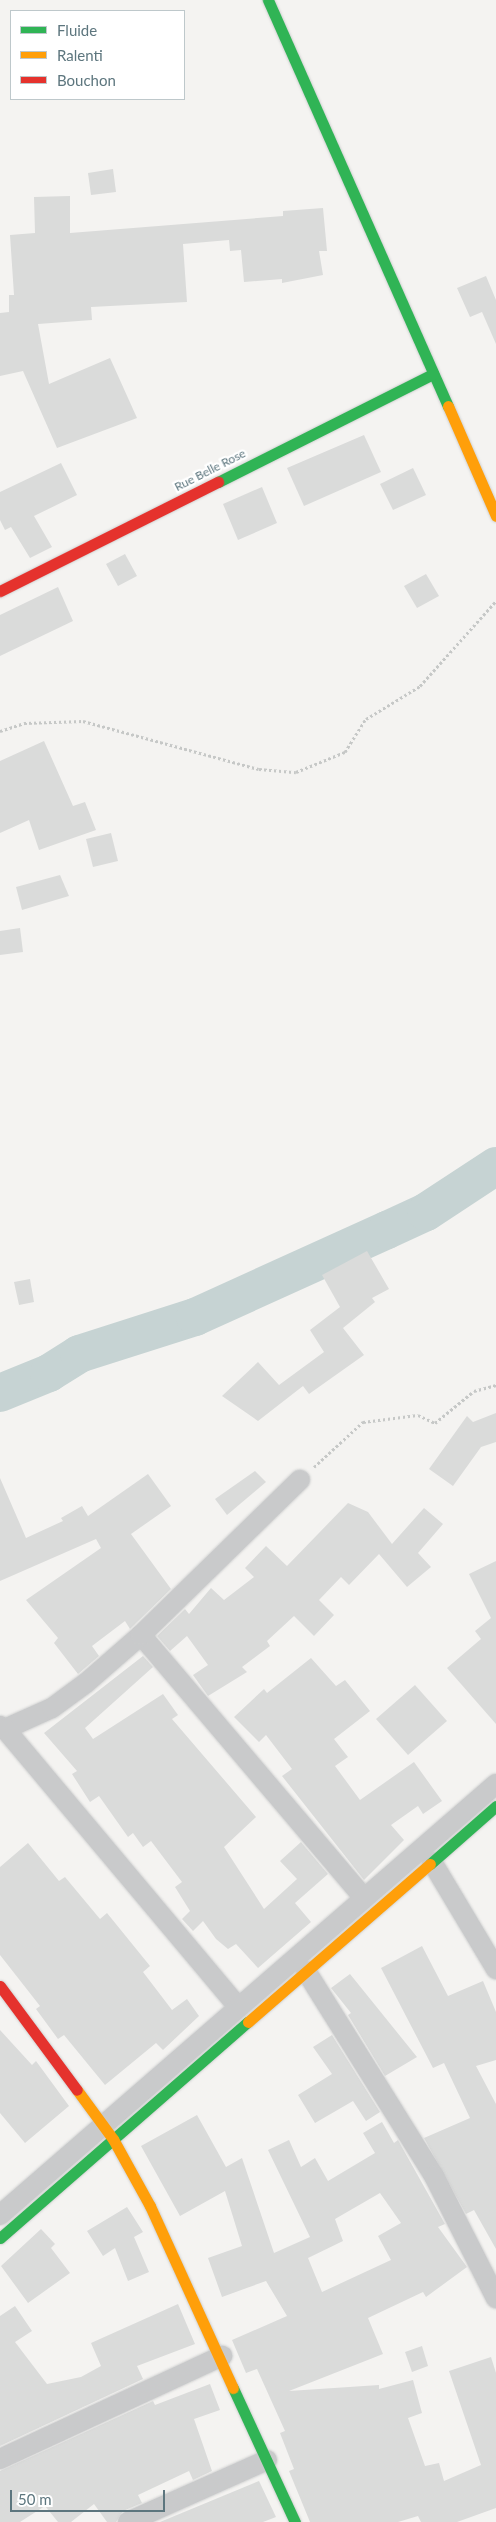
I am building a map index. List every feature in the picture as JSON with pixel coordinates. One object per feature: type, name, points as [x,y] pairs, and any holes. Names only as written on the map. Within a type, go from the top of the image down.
[{"type":"street","points":[[268,0],[496,516]]},
{"type":"street","name":"Rue Belle Rose","points":[[0,591],[433,374]]},
{"type":"street","points":[[238,2007],[3,1728],[52,1708],[141,1635],[300,1480]]},
{"type":"street","points":[[141,1635],[363,1897]]},
{"type":"street","points":[[2,2225],[267,1995],[363,1897],[496,1784]]},
{"type":"street","points":[[108,2133],[238,2007],[267,1995],[306,1972],[496,1806]]},
{"type":"street","points":[[432,1862],[496,1969]]},
{"type":"street","points":[[306,1972],[434,2176],[496,2298]]},
{"type":"street","points":[[0,1987],[108,2133],[222,2356],[295,2522]]},
{"type":"street","points":[[0,2459],[222,2356]]},
{"type":"street","points":[[128,2522],[267,2460]]},
{"type":"path","points":[[0,731],[24,723],[83,721],[166,740],[205,756],[296,772],[345,752],[366,719],[420,686],[496,600]]},
{"type":"path","points":[[300,1480],[363,1422],[418,1415],[436,1423],[474,1391],[496,1385]]},
{"type":"building","points":[[113,169],[116,192],[91,195],[88,173]]},
{"type":"building","points":[[70,196],[70,233],[283,216],[283,211],[323,208],[327,251],[319,251],[323,275],[282,283],[282,279],[244,282],[241,250],[230,251],[229,240],[183,244],[187,302],[91,307],[92,320],[38,324],[49,384],[110,358],[137,418],[57,448],[23,371],[0,376],[0,313],[9,312],[9,295],[14,295],[10,235],[35,233],[34,197]]},
{"type":"building","points":[[486,276],[496,300],[496,344],[482,312],[470,317],[457,288]]},
{"type":"building","points":[[364,435],[381,472],[304,506],[287,468]]},
{"type":"building","points":[[61,463],[77,495],[34,516],[52,547],[30,558],[11,527],[5,530],[0,520],[0,492]]},
{"type":"building","points":[[413,468],[426,495],[393,510],[380,484]]},
{"type":"building","points":[[262,487],[277,523],[238,540],[223,504]]},
{"type":"building","points":[[125,554],[137,576],[118,586],[106,564]]},
{"type":"building","points":[[426,574],[439,596],[417,608],[404,586]]},
{"type":"building","points":[[58,587],[73,621],[0,656],[0,615]]},
{"type":"building","points":[[44,741],[73,806],[85,802],[96,830],[39,850],[29,820],[0,833],[0,761]]},
{"type":"building","points":[[111,833],[118,861],[93,867],[86,839]]},
{"type":"building","points":[[60,875],[69,896],[22,910],[16,887]]},
{"type":"building","points":[[20,928],[23,952],[0,955],[0,931]]},
{"type":"building","points":[[367,1251],[389,1289],[372,1298],[375,1302],[343,1328],[364,1355],[309,1394],[303,1386],[258,1421],[222,1396],[258,1362],[279,1385],[324,1352],[310,1330],[340,1307],[322,1275]]},
{"type":"building","points":[[30,1279],[34,1302],[19,1305],[14,1282]]},
{"type":"building","points":[[496,1413],[496,1442],[481,1447],[453,1486],[429,1469],[467,1416],[473,1422]]},
{"type":"building","points":[[255,1471],[266,1482],[227,1515],[215,1499]]},
{"type":"building","points":[[148,1474],[171,1506],[131,1534],[171,1589],[130,1629],[125,1621],[92,1646],[99,1656],[78,1674],[54,1643],[58,1638],[26,1600],[101,1548],[96,1539],[0,1581],[0,1478],[26,1538],[63,1521],[61,1518],[82,1506],[88,1516]]},
{"type":"building","points":[[348,1503],[368,1512],[392,1544],[424,1508],[443,1524],[418,1553],[431,1567],[407,1587],[379,1554],[349,1585],[341,1577],[319,1600],[334,1615],[314,1636],[294,1616],[267,1641],[270,1646],[242,1667],[247,1672],[208,1696],[193,1675],[208,1665],[187,1636],[170,1651],[157,1636],[185,1609],[189,1614],[211,1588],[224,1600],[254,1577],[245,1568],[266,1546],[287,1566]]},
{"type":"building","points":[[496,1561],[496,1724],[447,1668],[481,1639],[475,1631],[491,1618],[469,1574]]},
{"type":"building","points":[[143,1656],[153,1667],[85,1728],[93,1739],[163,1694],[178,1715],[172,1719],[256,1817],[224,1847],[264,1909],[297,1879],[280,1861],[301,1842],[328,1874],[295,1903],[311,1922],[258,1968],[236,1944],[228,1949],[216,1939],[203,1921],[193,1931],[182,1919],[190,1911],[175,1887],[182,1882],[151,1841],[143,1847],[133,1833],[128,1837],[99,1796],[90,1802],[72,1774],[77,1771],[44,1733]]},
{"type":"building","points":[[311,1658],[336,1686],[345,1680],[370,1711],[334,1739],[348,1757],[335,1766],[360,1800],[414,1762],[442,1801],[423,1814],[418,1806],[391,1825],[404,1840],[364,1880],[282,1776],[292,1769],[266,1735],[259,1742],[234,1717],[264,1689],[267,1693]]},
{"type":"building","points":[[415,1685],[447,1721],[408,1755],[376,1719]]},
{"type":"building","points":[[28,1843],[59,1881],[65,1877],[100,1919],[107,1913],[150,1966],[143,1972],[172,2010],[187,1999],[199,2016],[163,2050],[156,2043],[105,2085],[64,2035],[58,2039],[36,2009],[40,2006],[0,1955],[0,1867]]},
{"type":"building","points":[[422,1946],[448,1996],[483,1981],[496,2012],[496,2060],[476,2066],[496,2104],[496,2249],[474,2210],[466,2214],[424,2138],[470,2118],[444,2063],[433,2068],[381,1968]]},
{"type":"building","points":[[350,1974],[417,2057],[385,2076],[348,2015],[351,2013],[331,1988]]},
{"type":"building","points":[[0,2030],[32,2065],[36,2061],[69,2106],[25,2143],[0,2113]]},
{"type":"building","points":[[332,2035],[380,2112],[366,2121],[353,2101],[315,2123],[298,2095],[332,2074],[313,2047]]},
{"type":"building","points":[[197,2115],[226,2167],[242,2158],[274,2253],[310,2237],[268,2150],[289,2140],[301,2167],[315,2158],[328,2181],[375,2153],[363,2133],[382,2122],[394,2143],[398,2140],[445,2224],[438,2227],[467,2267],[426,2297],[423,2292],[368,2318],[383,2354],[289,2391],[379,2385],[379,2389],[413,2380],[422,2413],[408,2418],[425,2466],[439,2463],[444,2481],[481,2465],[449,2371],[491,2357],[496,2373],[496,2508],[457,2522],[421,2522],[418,2516],[398,2522],[310,2522],[289,2471],[294,2469],[280,2433],[285,2431],[257,2369],[246,2373],[232,2340],[287,2316],[266,2281],[222,2297],[208,2258],[242,2246],[225,2191],[180,2216],[141,2146]],"holes":[[[380,2193],[401,2223],[378,2236],[391,2260],[322,2292],[308,2258],[343,2241],[335,2219]]]},
{"type":"building","points":[[127,2207],[143,2232],[134,2237],[149,2272],[128,2281],[115,2248],[103,2256],[87,2231]]},
{"type":"building","points":[[41,2229],[55,2244],[51,2248],[70,2273],[28,2303],[1,2266]]},
{"type":"building","points":[[178,2304],[195,2344],[137,2366],[143,2379],[0,2446],[0,2316],[15,2306],[32,2331],[15,2342],[47,2384],[81,2377],[101,2366],[91,2343]]},
{"type":"building","points":[[422,2346],[428,2366],[412,2372],[405,2352]]},
{"type":"building","points":[[210,2384],[220,2410],[194,2419],[212,2471],[193,2480],[189,2471],[138,2495],[142,2503],[123,2511],[116,2522],[107,2522],[94,2504],[71,2522],[58,2522],[45,2506],[20,2522],[0,2522],[0,2471],[153,2401],[155,2405]]},
{"type":"building","points":[[259,2481],[276,2517],[263,2522],[160,2522]]},
{"type":"waterway","points":[[0,1393],[49,1373],[79,1354],[195,1317],[387,1230],[426,1212],[496,1166]]},
{"type":"traffic: fast","points":[[268,0],[448,406]]},
{"type":"traffic: fast","points":[[218,482],[433,374]]},
{"type":"traffic: fast","points":[[430,1864],[496,1806]]},
{"type":"traffic: fast","points":[[0,2238],[248,2022]]},
{"type":"traffic: fast","points":[[233,2388],[295,2522]]},
{"type":"traffic: slow","points":[[448,406],[496,516]]},
{"type":"traffic: slow","points":[[248,2022],[430,1864]]},
{"type":"traffic: slow","points":[[77,2090],[113,2139],[150,2206],[233,2388]]},
{"type":"traffic: jam","points":[[0,591],[218,482]]},
{"type":"traffic: jam","points":[[0,1986],[77,2090]]}]
